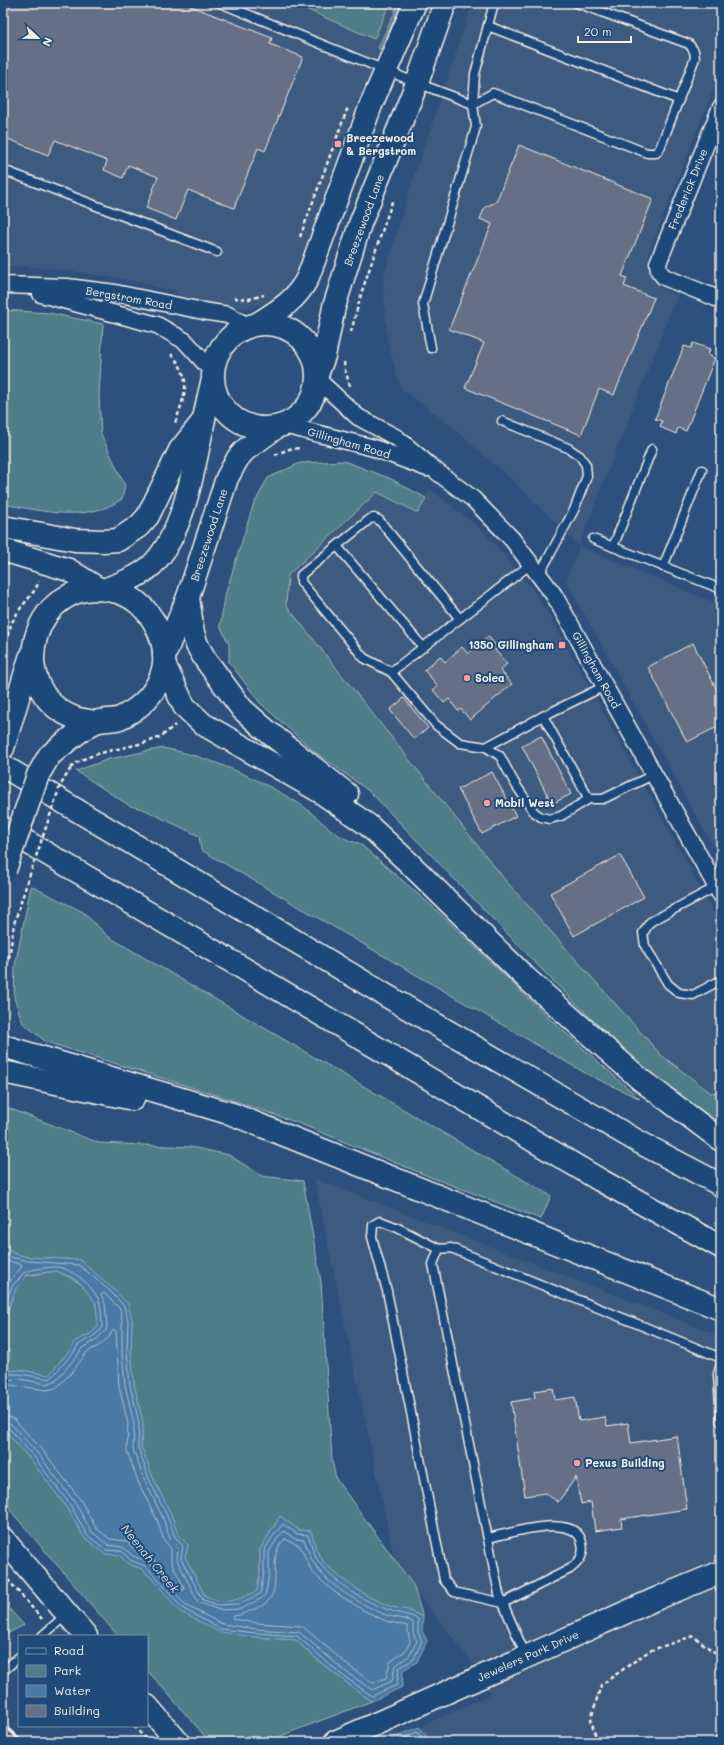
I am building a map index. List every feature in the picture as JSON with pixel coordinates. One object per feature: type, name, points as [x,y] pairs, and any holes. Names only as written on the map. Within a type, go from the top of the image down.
[{"type":"main road","points":[[6,740],[31,653],[35,633],[45,615],[60,600],[72,594],[103,589],[134,578],[152,564],[168,544],[180,515],[198,455],[212,377],[225,344],[235,334],[253,326],[287,304],[302,290],[311,270],[362,127],[416,3]]},
{"type":"main road","name":"Breezewood Lane","points":[[318,376],[324,356],[334,307],[360,224],[416,83],[445,3]]},
{"type":"main road","points":[[212,377],[219,400],[228,413],[241,422],[256,428],[279,427],[297,418],[307,407],[314,394],[318,376],[314,355],[304,341],[283,326],[253,326]]},
{"type":"main road","points":[[3,527],[74,540],[118,540],[139,526],[148,516],[180,450],[203,421]]},
{"type":"main road","name":"Breezewood Lane","points":[[164,661],[188,597],[227,478],[245,450],[279,427]]},
{"type":"main road","points":[[3,550],[69,570],[103,589],[125,594],[141,605],[153,619],[161,637],[164,661],[188,710],[203,724],[325,795],[368,825],[409,863],[531,983],[641,1080],[721,1140]]},
{"type":"main road","points":[[188,597],[193,633],[197,645],[205,659],[242,709],[267,732],[346,794],[385,830],[409,863]]},
{"type":"main road","points":[[31,653],[34,674],[43,693],[57,708],[76,718],[96,722],[118,718],[137,708],[152,694],[159,683],[164,661]]},
{"type":"main road","points":[[4,873],[38,774],[49,756],[68,740],[96,722]]},
{"type":"main road","points":[[3,766],[398,1002],[639,1142],[721,1185]]},
{"type":"main road","points":[[3,828],[248,971],[600,1180],[721,1247]]},
{"type":"main road","points":[[3,1046],[232,1114],[721,1309]]},
{"type":"main road","points":[[3,1072],[170,1106],[229,1121],[308,1145]]},
{"type":"main road","points":[[3,1539],[85,1635]]},
{"type":"main road","name":"Jewelers Park Drive","points":[[335,1742],[526,1657],[718,1579]]},
{"type":"main road","points":[[148,1707],[178,1742]]},
{"type":"street","name":"Frederick Drive","points":[[721,107],[658,263],[659,271],[664,277],[721,300]]},
{"type":"street","name":"Bergstrom Road","points":[[5,286],[67,287],[116,293],[228,315],[253,326]]},
{"type":"street","name":"Bergstrom Road","points":[[5,286],[75,301],[157,324],[185,341],[212,377]]},
{"type":"street","name":"Gillingham Road","points":[[318,376],[358,417],[397,438],[436,471],[473,499],[512,539],[554,595],[719,891]]},
{"type":"street","name":"Gillingham Road","points":[[279,427],[374,448],[436,471]]},
{"type":"lane","points":[[220,3],[416,83],[473,104],[493,93],[647,153],[656,153],[660,148],[695,58],[694,50],[689,44],[577,3]]},
{"type":"lane","points":[[431,348],[423,304],[476,127],[473,104],[475,74],[494,3]]},
{"type":"lane","points":[[488,26],[679,100]]},
{"type":"lane","points":[[3,170],[217,252]]},
{"type":"lane","points":[[391,672],[460,619],[535,570],[574,510],[587,476],[586,465],[580,456],[568,448],[502,421]]},
{"type":"lane","points":[[613,547],[652,449]]},
{"type":"lane","points":[[663,566],[702,470]]},
{"type":"lane","points":[[460,619],[379,520],[374,518],[370,519],[301,575],[301,582],[364,658],[391,672],[436,725],[460,742],[486,747],[500,756],[514,782],[534,812],[541,817],[550,819],[561,816],[589,799],[602,799],[653,775]]},
{"type":"lane","points":[[593,539],[721,589]]},
{"type":"lane","points":[[337,546],[423,648]]},
{"type":"lane","points":[[486,747],[543,716],[605,686]]},
{"type":"lane","points":[[543,716],[589,799]]},
{"type":"lane","points":[[719,891],[650,922],[643,933],[645,946],[668,984],[679,993],[693,995],[721,980]]},
{"type":"lane","points":[[488,1538],[559,1525],[576,1531],[582,1542],[583,1551],[581,1558],[570,1569],[503,1603],[454,1592],[444,1580],[387,1291],[372,1237],[373,1225],[380,1221],[398,1228],[439,1249],[451,1248],[721,1358]]},
{"type":"lane","points":[[439,1249],[433,1264],[499,1594],[526,1657]]},
{"type":"lane","points":[[721,1364],[718,1374],[721,1422]]},
{"type":"lane","points":[[43,1635],[67,1615]]},
{"type":"lane","points":[[3,1671],[18,1658]]},
{"type":"path","points":[[351,333],[362,291]]},
{"type":"path","points":[[344,360],[347,379],[350,386],[359,397],[348,408]]},
{"type":"path","points":[[272,456],[289,449],[304,448]]},
{"type":"path","points":[[3,978],[9,958],[14,924],[27,883],[60,786],[71,768],[80,761],[115,749],[156,739],[165,733],[188,710]]},
{"type":"path","points":[[3,1574],[50,1629]]},
{"type":"path","points":[[597,1742],[591,1719],[601,1685],[649,1651],[693,1636],[721,1657]]},
{"type":"path","points":[[135,1727],[148,1742]]},
{"type":"shaded area","points":[[3,3],[404,3],[352,115],[304,253],[291,283],[278,296],[264,304],[244,308],[219,306],[182,299],[175,291],[123,279],[49,268],[3,266]]},
{"type":"shaded area","points":[[473,3],[721,3],[721,70],[649,252],[647,265],[652,278],[660,288],[677,296],[579,546],[510,478],[445,421],[400,388],[387,339],[383,279],[411,185]]},
{"type":"shaded area","points":[[430,489],[481,529],[508,559],[535,593],[555,625],[721,925],[721,1091],[711,1093],[661,1055],[506,881],[286,605],[288,575],[377,492],[418,513]]},
{"type":"shaded area","points":[[579,546],[721,605],[721,861],[566,581]]},
{"type":"shaded area","points":[[314,1178],[721,1336],[721,1742],[452,1742],[428,1738],[419,1727],[491,1694],[473,1663],[396,1567]]},
{"type":"shaded area","points":[[377,1723],[403,1736],[408,1742],[335,1742]]},
{"type":"green space","points":[[292,3],[390,3],[374,39]]},
{"type":"green space","points":[[399,3],[402,3],[380,50],[378,48]]},
{"type":"green space","points":[[3,310],[49,313],[103,324],[99,396],[101,434],[125,486],[122,499],[94,511],[79,513],[49,512],[3,504]]},
{"type":"green space","points":[[344,461],[389,478],[426,498],[418,513],[377,492],[288,575],[286,605],[506,881],[661,1055],[711,1093],[721,1091],[721,1125],[663,1084],[610,1037],[550,978],[370,792],[314,751],[261,704],[229,662],[229,644],[220,626],[226,592],[253,506],[268,478],[300,463]]},
{"type":"green space","points":[[163,748],[216,763],[250,777],[298,803],[342,837],[359,843],[432,906],[548,1017],[640,1099],[587,1074],[201,850],[199,836],[143,809],[130,806],[76,771],[109,759]]},
{"type":"green space","points":[[31,886],[83,912],[109,937],[551,1196],[541,1219],[433,1178],[298,1123],[229,1099],[46,1042],[23,1023],[14,998],[15,966]]},
{"type":"green space","points":[[3,1107],[99,1143],[191,1147],[229,1155],[262,1176],[303,1181],[321,1282],[332,1460],[336,1479],[413,1585],[423,1617],[407,1610],[391,1607],[369,1597],[342,1579],[324,1563],[316,1549],[311,1531],[299,1530],[280,1516],[260,1550],[260,1573],[257,1591],[231,1601],[212,1599],[205,1596],[185,1557],[188,1545],[178,1535],[171,1514],[153,1478],[141,1446],[143,1423],[134,1384],[131,1352],[132,1320],[80,1260],[29,1257],[12,1253],[3,1242]]},
{"type":"green space","points":[[56,1271],[68,1276],[86,1288],[90,1293],[96,1305],[99,1327],[90,1334],[74,1342],[71,1349],[49,1375],[21,1370],[9,1371],[9,1350],[3,1354],[3,1323],[16,1288],[24,1280],[25,1276]]},
{"type":"green space","points":[[3,1428],[32,1461],[67,1508],[84,1537],[105,1554],[120,1555],[127,1563],[142,1569],[156,1582],[255,1637],[296,1640],[332,1672],[372,1701],[265,1742],[210,1742],[148,1671],[148,1635],[117,1635],[3,1502]]},
{"type":"green space","points":[[3,1602],[24,1625],[3,1636]]},
{"type":"water","name":"Neenah Creek","points":[[3,1242],[12,1253],[29,1257],[80,1260],[128,1304],[132,1320],[131,1352],[134,1384],[143,1423],[141,1446],[153,1478],[171,1514],[178,1535],[188,1545],[185,1557],[205,1596],[212,1599],[231,1601],[257,1591],[260,1573],[260,1550],[280,1516],[299,1530],[311,1531],[316,1549],[324,1563],[342,1579],[369,1597],[391,1607],[407,1610],[423,1617],[422,1631],[427,1641],[417,1662],[403,1670],[402,1687],[372,1701],[332,1672],[296,1640],[255,1637],[219,1632],[179,1611],[156,1582],[142,1569],[127,1563],[120,1555],[105,1554],[84,1537],[67,1508],[32,1461],[3,1428],[3,1354],[9,1350],[9,1371],[21,1370],[49,1375],[71,1349],[74,1342],[90,1334],[98,1327],[96,1303],[80,1283],[71,1277],[56,1271],[25,1275],[24,1280],[16,1288],[3,1323]]},
{"type":"water","points":[[419,1727],[428,1738],[452,1742],[389,1742],[389,1740]]},
{"type":"building","points":[[3,3],[183,3],[272,38],[270,44],[303,57],[265,151],[258,148],[234,208],[188,190],[176,220],[146,208],[158,177],[128,165],[123,178],[104,170],[107,161],[55,140],[48,155],[3,137]]},
{"type":"building","points":[[519,145],[653,199],[622,276],[627,278],[624,286],[654,298],[614,395],[599,389],[581,435],[465,388],[484,343],[449,329],[492,224],[480,219],[485,207],[496,202]]},
{"type":"building","points":[[693,343],[710,349],[708,355],[715,358],[686,431],[678,428],[676,434],[660,427],[662,421],[655,419],[684,346],[691,348]]},
{"type":"building","name":"Solea","points":[[488,636],[498,648],[495,650],[507,664],[500,670],[512,684],[470,720],[461,709],[458,711],[449,699],[444,703],[433,690],[438,686],[424,670],[440,656],[445,662],[462,647],[468,654]]},
{"type":"building","points":[[693,643],[721,698],[721,725],[687,742],[648,667]]},
{"type":"building","points":[[404,698],[428,728],[414,739],[390,710]]},
{"type":"building","points":[[541,736],[571,794],[552,804],[522,746]]},
{"type":"building","name":"Mobil West","points":[[492,772],[516,816],[482,834],[458,789]]},
{"type":"building","points":[[620,855],[644,897],[574,936],[550,893]]},
{"type":"building","points":[[553,1388],[555,1400],[575,1397],[579,1421],[605,1417],[607,1426],[628,1423],[631,1443],[677,1436],[687,1509],[621,1519],[622,1527],[595,1531],[591,1502],[581,1504],[576,1477],[558,1502],[545,1493],[525,1496],[511,1402],[535,1398],[534,1391]]},
{"type":"railway","points":[[3,1724],[22,1742]]},
{"type":"place","name":"Breezewood & Bergstrom","points":[[338,144]]},
{"type":"place","name":"1350 Gillingham","points":[[562,645]]},
{"type":"place","name":"Solea","points":[[467,678]]},
{"type":"place","name":"Mobil West","points":[[487,803]]},
{"type":"place","name":"Pexus Building","points":[[577,1463]]}]
